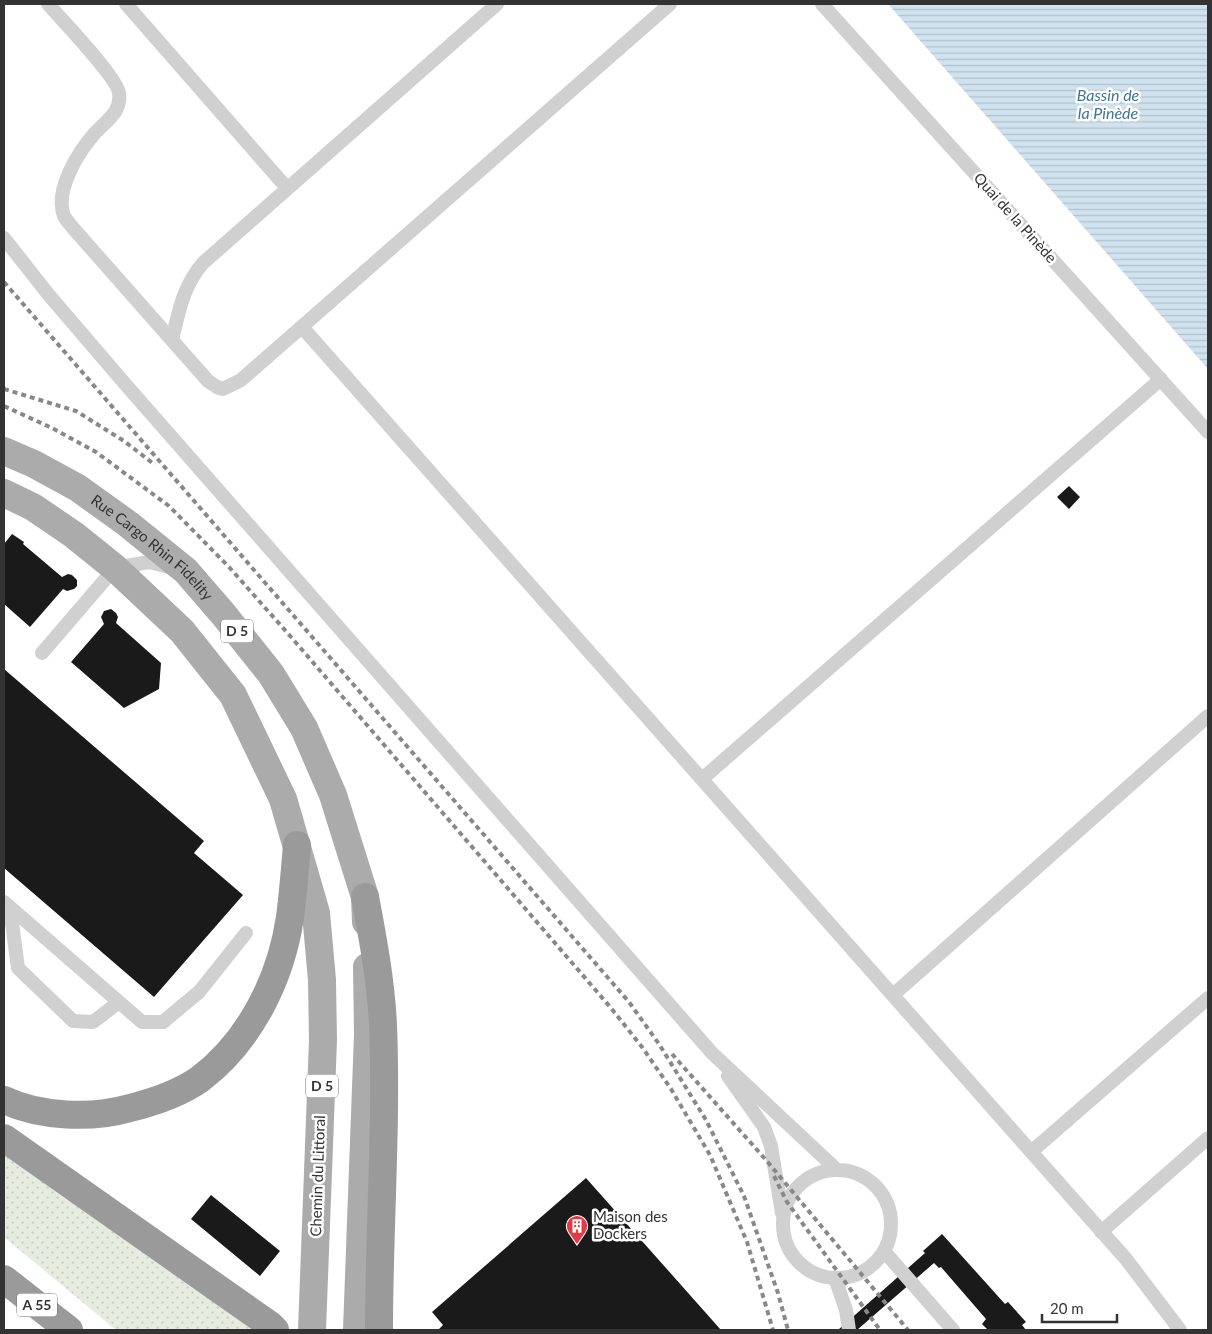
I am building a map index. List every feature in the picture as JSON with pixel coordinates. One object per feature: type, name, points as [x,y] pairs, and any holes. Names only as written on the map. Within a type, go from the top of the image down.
[{"type":"highway","points":[[4,1100],[68,1116],[115,1113],[159,1100],[198,1080],[229,1054],[257,1015],[277,970],[290,918],[297,846]]},
{"type":"highway","points":[[365,897],[378,970],[383,1023],[385,1087],[379,1330]]},
{"type":"highway","points":[[4,1138],[275,1330]]},
{"type":"highway","name":"A 55","points":[[4,1279],[69,1330]]},
{"type":"main road","name":"Rue Cargo Rhin Fidelity","points":[[4,451],[34,464],[78,488],[128,524],[186,571],[224,615],[271,674],[304,728],[332,795],[365,897]]},
{"type":"main road","name":"D 5","points":[[4,493],[33,507],[74,535],[115,568],[182,631],[233,695],[283,799],[297,846]]},
{"type":"main road","name":"Chemin du Littoral","points":[[297,846],[316,913],[322,980],[323,1040],[312,1330]]},
{"type":"main road","name":"D 5","points":[[356,1330],[368,1025],[365,897]]},
{"type":"lane","points":[[48,4],[109,73],[119,91],[120,101],[110,119],[81,149],[68,174],[62,197],[64,217],[208,381],[223,389],[241,380],[670,4]]},
{"type":"lane","points":[[126,4],[287,188]]},
{"type":"lane","points":[[172,340],[183,296],[192,276],[217,249],[497,4]]},
{"type":"lane","name":"Quai de la Pinède","points":[[822,4],[1208,432]]},
{"type":"lane","points":[[4,238],[48,294],[126,385],[712,1053],[836,1169]]},
{"type":"lane","points":[[302,327],[1126,1260],[1180,1330]]},
{"type":"lane","points":[[702,779],[1161,379]]},
{"type":"lane","points":[[42,653],[115,568],[149,562],[186,571]]},
{"type":"lane","points":[[892,995],[1208,716]]},
{"type":"lane","points":[[7,905],[18,968],[73,1021],[93,1022],[119,1002]]},
{"type":"lane","points":[[7,905],[142,1022],[163,1022],[199,992],[246,933]]},
{"type":"lane","points":[[1031,1152],[1208,998]]},
{"type":"lane","points":[[712,1053],[764,1127],[770,1146],[782,1214],[783,1233],[789,1250],[801,1265],[817,1274],[835,1278],[843,1278],[860,1273],[878,1260],[890,1236],[891,1219],[887,1203],[879,1189],[867,1178],[852,1171],[836,1169],[819,1172],[804,1179],[792,1191],[782,1214]]},
{"type":"lane","points":[[1101,1232],[1208,1138]]},
{"type":"lane","points":[[884,1251],[953,1330]]},
{"type":"lane","points":[[835,1278],[846,1310],[849,1330]]},
{"type":"shaded area","points":[[4,1153],[252,1330],[116,1330],[4,1237]]},
{"type":"water","name":"Bassin de la Pinède","points":[[888,4],[1208,4],[1208,369]]},
{"type":"building","points":[[1069,486],[1080,497],[1069,509],[1057,497]]},
{"type":"building","points":[[12,534],[24,542],[23,544],[62,577],[68,574],[77,580],[77,586],[74,589],[67,591],[63,589],[30,627],[4,604],[4,544]]},
{"type":"building","points":[[111,609],[118,617],[116,623],[161,663],[159,689],[124,708],[71,662],[104,624],[101,617],[104,611]]},
{"type":"building","points":[[4,669],[204,841],[194,853],[243,895],[154,997],[4,868]]},
{"type":"building","name":"Maison des Dockers","points":[[586,1178],[721,1330],[438,1330],[443,1325],[432,1312]]},
{"type":"building","points":[[211,1195],[280,1251],[260,1276],[191,1219]]},
{"type":"building","points":[[942,1234],[1005,1304],[1008,1302],[1026,1322],[1022,1325],[1026,1330],[988,1330],[982,1324],[986,1319],[941,1267],[939,1268],[934,1263],[857,1330],[838,1330],[925,1253],[923,1251]]},
{"type":"railway","points":[[4,282],[629,1002],[659,1044],[706,1120],[744,1196],[778,1293],[788,1330]]},
{"type":"railway","points":[[4,389],[76,411],[124,441],[155,465]]},
{"type":"railway","points":[[4,406],[52,428],[96,452],[169,506],[229,567],[291,637],[611,1008],[642,1047],[671,1089],[710,1155],[747,1242],[773,1330]]},
{"type":"railway","points":[[672,1054],[766,1160],[908,1330]]},
{"type":"railway","points":[[774,1176],[787,1202],[880,1330]]},
{"type":"place","name":"Maison des Dockers","points":[[577,1245]]}]
